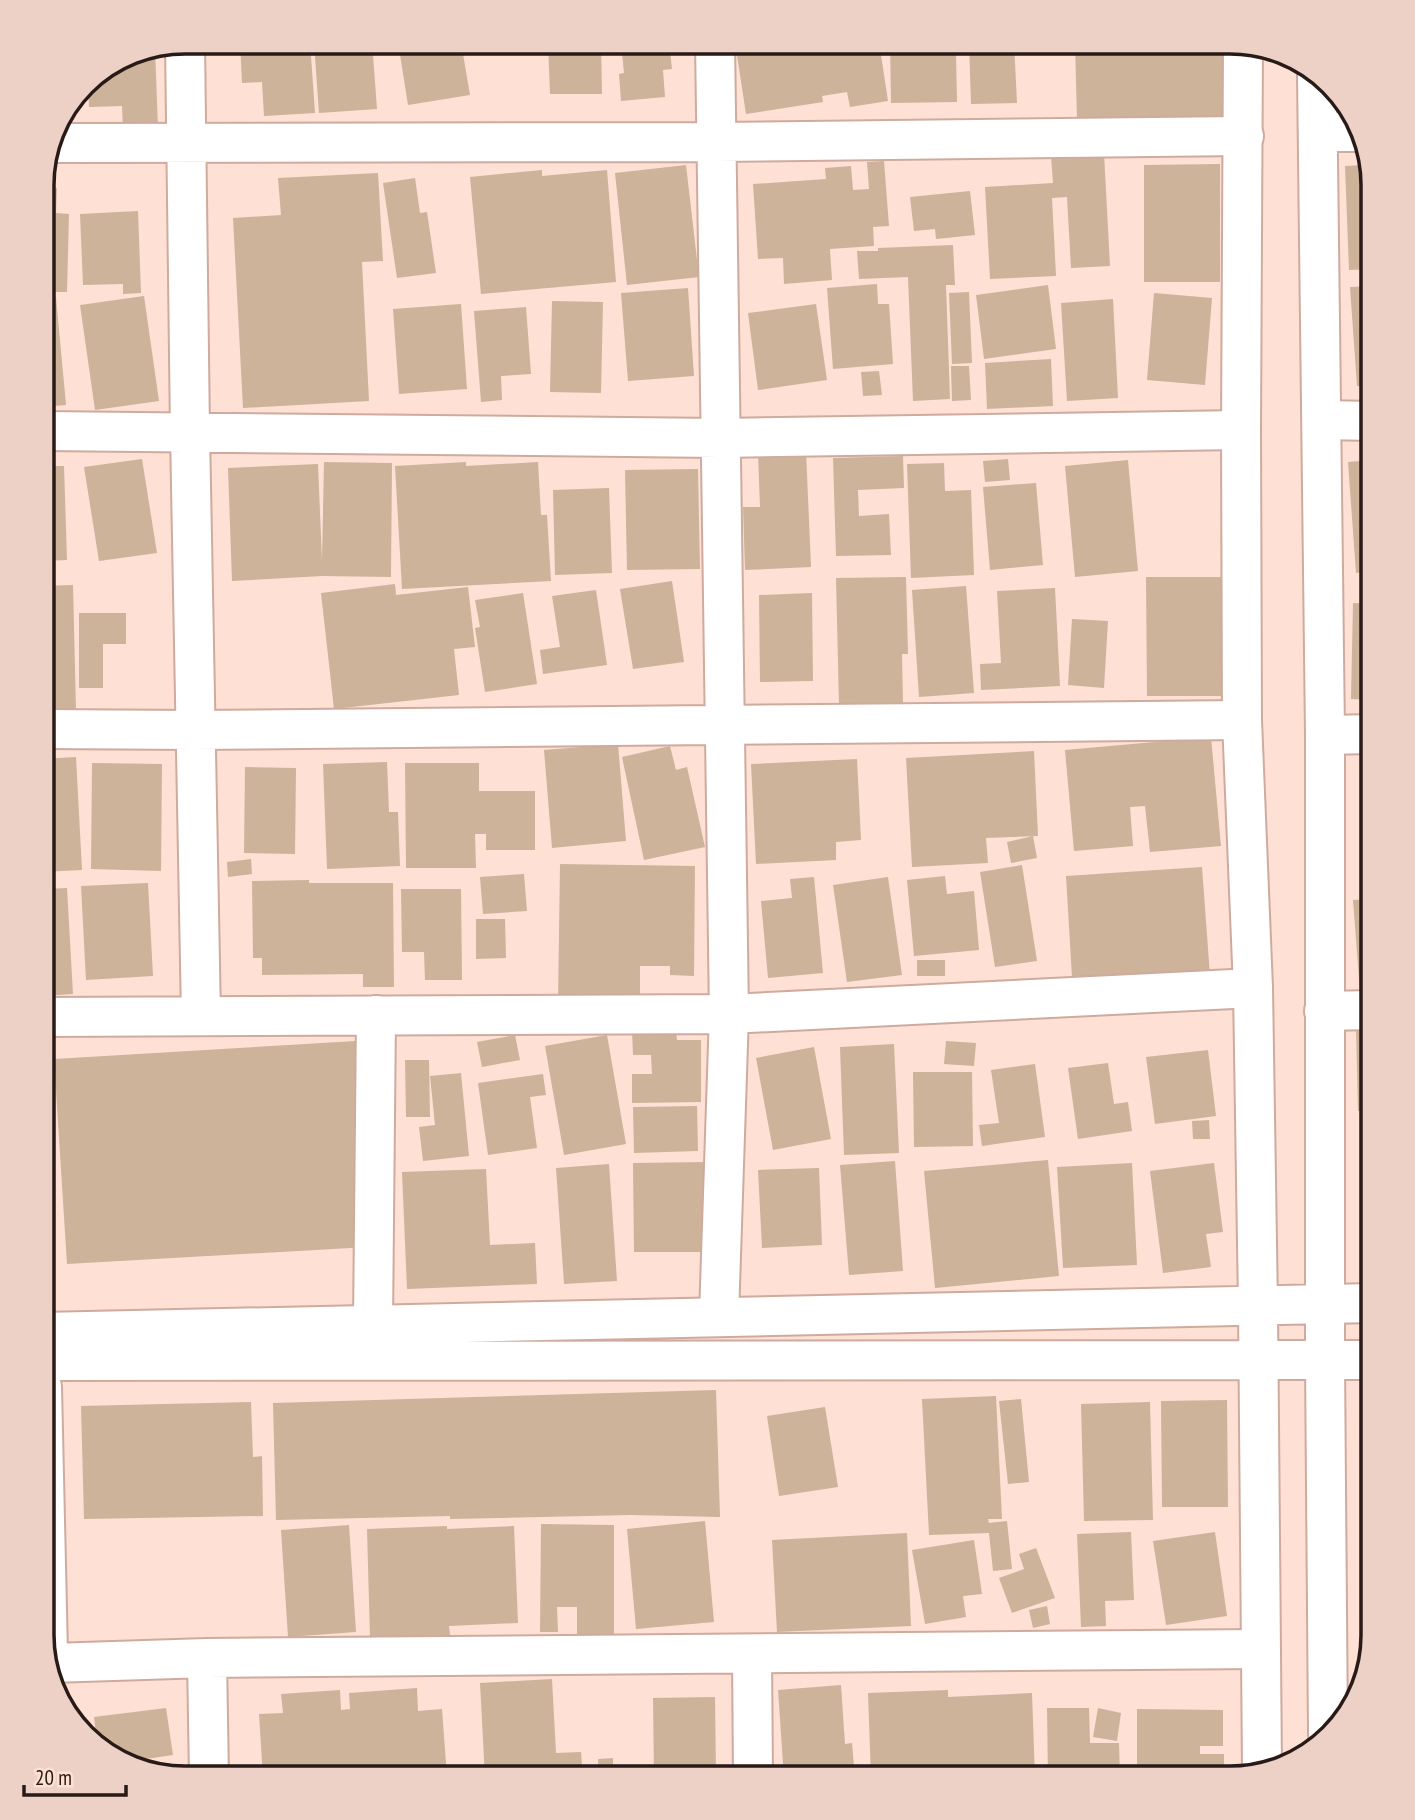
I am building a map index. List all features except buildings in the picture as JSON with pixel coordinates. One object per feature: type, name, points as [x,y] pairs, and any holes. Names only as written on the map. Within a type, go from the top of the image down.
[{"type":"street","points":[[185,55],[201,1016]]},
{"type":"street","points":[[715,55],[729,1014],[719,1316]]},
{"type":"street","points":[[1243,55],[1242,720],[1253,988],[1262,1762]]},
{"type":"street","points":[[1317,88],[1325,734],[1328,1721]]},
{"type":"street","points":[[1319,132],[1349,132]]},
{"type":"street","points":[[62,143],[717,142],[1244,136]]},
{"type":"street","points":[[1322,419],[1361,421]]},
{"type":"street","points":[[55,431],[720,438],[1241,430]]},
{"type":"street","points":[[55,729],[1242,720]]},
{"type":"street","points":[[1325,734],[1361,734]]},
{"type":"street","points":[[54,1017],[729,1014],[1253,988]]},
{"type":"street","points":[[1324,1010],[1361,1010]]},
{"type":"street","points":[[373,1324],[376,1015]]},
{"type":"street","points":[[54,1332],[1361,1303]]},
{"type":"street","points":[[54,1361],[1361,1360]]},
{"type":"street","points":[[58,1664],[207,1658],[1259,1649]]},
{"type":"street","points":[[752,1654],[752,1766]]},
{"type":"street","points":[[207,1658],[209,1766]]}]
